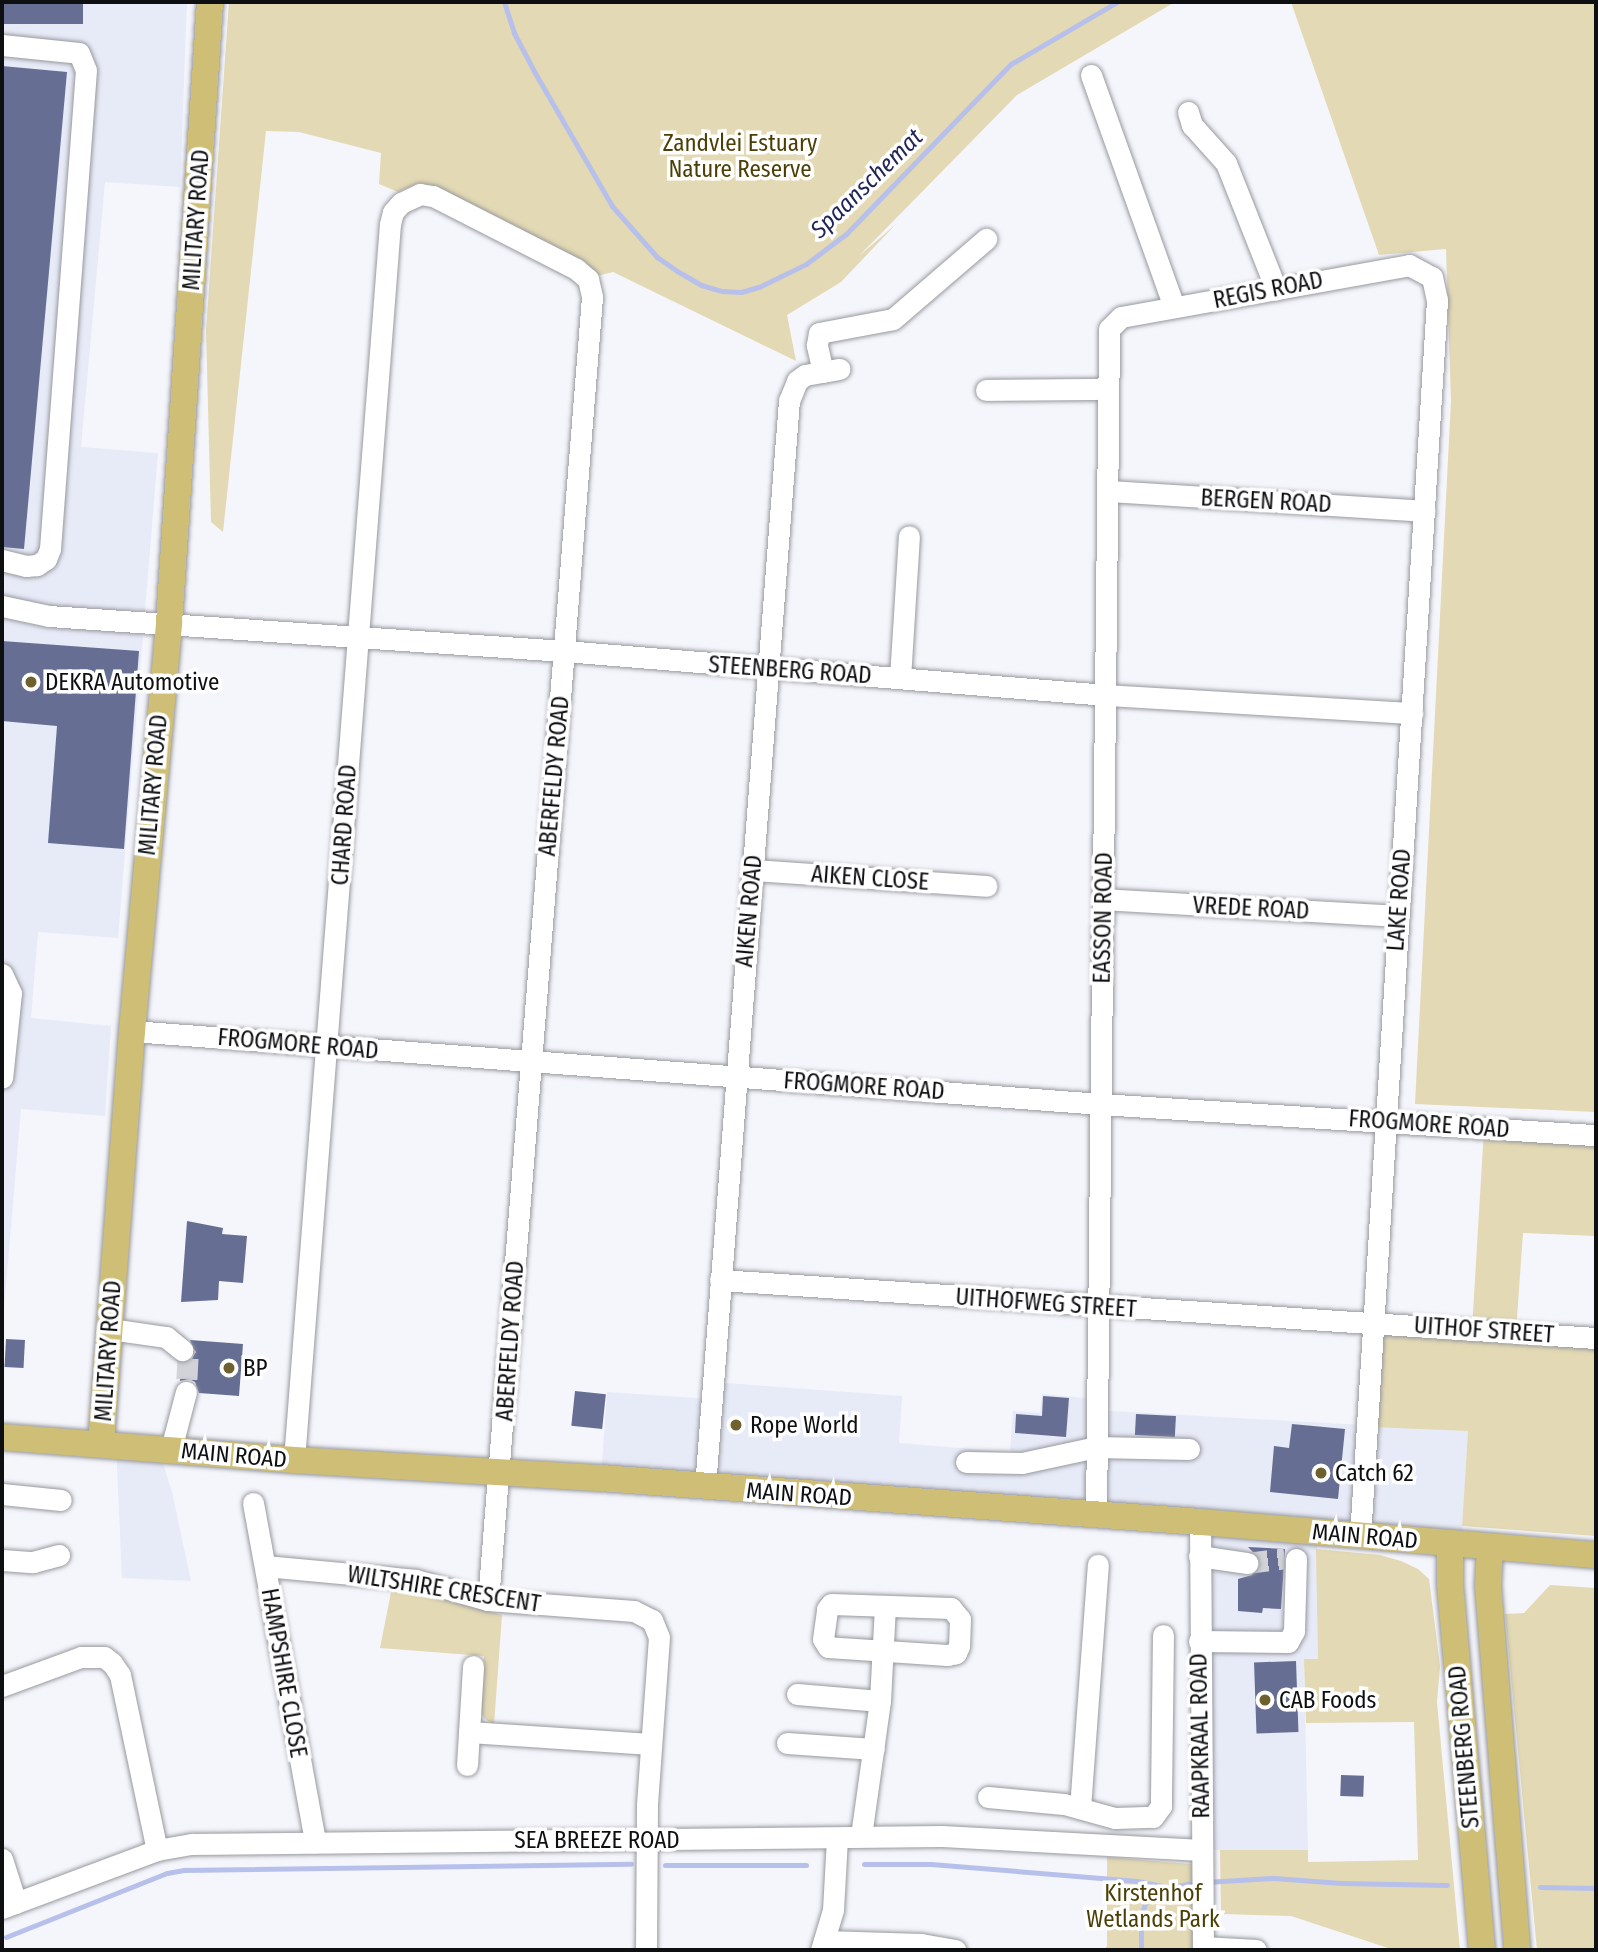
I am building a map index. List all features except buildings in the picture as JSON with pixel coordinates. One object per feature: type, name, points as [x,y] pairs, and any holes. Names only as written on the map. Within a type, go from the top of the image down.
[{"type":"main road","name":"MILITARY ROAD","points":[[101,1443],[132,1031],[169,623],[210,2]]},
{"type":"main road","name":"MAIN ROAD","points":[[2,1437],[294,1460],[1200,1522],[1596,1555]]},
{"type":"main road","name":"STEENBERG ROAD","points":[[1450,1543],[1450,1584],[1482,1950]]},
{"type":"main road","name":"STEENBERG ROAD","points":[[1490,1548],[1488,1586],[1517,1950]]},
{"type":"street","points":[[2,45],[79,53],[86,71],[50,549],[46,559],[37,565],[26,566],[2,560]]},
{"type":"street","points":[[1091,75],[1174,307]]},
{"type":"street","points":[[1188,112],[1192,125],[1226,163],[1276,289]]},
{"type":"street","name":"ABERFELDY ROAD","points":[[410,198],[421,194],[433,196],[576,269],[590,283],[592,297],[488,1600]]},
{"type":"street","name":"CHARD ROAD","points":[[294,1460],[390,224],[393,212],[410,198]]},
{"type":"street","name":"AIKEN ROAD","points":[[705,1487],[734,1077],[753,870],[789,401],[797,381],[805,375],[831,370],[818,333],[893,319],[986,239]]},
{"type":"street","name":"REGIS ROAD","points":[[1113,322],[1174,307],[1398,265],[1424,270]]},
{"type":"street","name":"LAKE ROAD","points":[[1360,1536],[1371,1323],[1437,300],[1432,277],[1424,270]]},
{"type":"street","name":"EASSON ROAD","points":[[1096,1516],[1096,1307],[1108,389],[1109,329],[1113,322]]},
{"type":"street","points":[[986,390],[1108,389]]},
{"type":"street","name":"BERGEN ROAD","points":[[1108,491],[1424,510]]},
{"type":"street","points":[[900,678],[909,536]]},
{"type":"street","name":"STEENBERG ROAD","points":[[2,606],[48,616],[564,651],[1105,695],[1412,713]]},
{"type":"street","name":"AIKEN CLOSE","points":[[753,870],[986,886]]},
{"type":"street","name":"VREDE ROAD","points":[[1103,899],[1398,916]]},
{"type":"street","points":[[2,974],[11,993],[2,1078]]},
{"type":"street","name":"FROGMORE ROAD","points":[[132,1031],[1100,1104],[1596,1135]]},
{"type":"street","name":"UITHOFWEG STREET","points":[[720,1280],[1096,1307],[1371,1323]]},
{"type":"street","name":"UITHOF STREET","points":[[1371,1323],[1596,1338]]},
{"type":"street","points":[[110,1329],[166,1337],[182,1350]]},
{"type":"street","points":[[171,1449],[186,1392]]},
{"type":"street","points":[[967,1462],[1022,1463],[1096,1447],[1189,1449]]},
{"type":"street","points":[[2,1494],[61,1500]]},
{"type":"street","name":"HAMPSHIRE CLOSE","points":[[253,1503],[315,1842]]},
{"type":"street","name":"RAAPKRAAL ROAD","points":[[1200,1522],[1203,1949]]},
{"type":"street","points":[[1199,1641],[1287,1642],[1294,1631],[1291,1559],[1299,1530]]},
{"type":"street","points":[[2,1560],[33,1562],[59,1555]]},
{"type":"street","points":[[1199,1556],[1247,1563]]},
{"type":"street","points":[[1080,1808],[1098,1564]]},
{"type":"street","name":"WILTSHIRE CRESCENT","points":[[265,1566],[416,1580],[488,1600],[634,1611],[652,1620],[659,1637],[650,1744],[646,1950]]},
{"type":"street","points":[[831,1604],[885,1606],[951,1608],[960,1619],[959,1646],[956,1653],[947,1655],[831,1648],[823,1639],[827,1609],[831,1604]]},
{"type":"street","points":[[861,1836],[880,1701],[885,1606]]},
{"type":"street","points":[[988,1797],[1046,1801],[1100,1815],[1146,1820],[1158,1812],[1161,1797],[1163,1635]]},
{"type":"street","points":[[2,1686],[81,1657],[104,1657],[112,1663],[120,1675],[156,1850]]},
{"type":"street","points":[[467,1765],[473,1666]]},
{"type":"street","points":[[797,1694],[880,1701]]},
{"type":"street","points":[[469,1732],[650,1744]]},
{"type":"street","points":[[787,1743],[874,1749]]},
{"type":"street","points":[[1045,1840],[1046,1801]]},
{"type":"street","name":"SEA BREEZE ROAD","points":[[9,1905],[156,1850],[192,1844],[861,1836],[1045,1840],[1202,1857]]},
{"type":"street","points":[[837,1838],[833,1910],[823,1946],[920,1944],[955,1950]]},
{"type":"street","points":[[2,1859],[9,1905]]},
{"type":"street","points":[[1203,1949],[1256,1950]]},
{"type":"shaded area","points":[[2,2],[187,2],[180,187],[105,182],[81,447],[158,453],[118,938],[38,932],[31,1018],[111,1026],[105,1116],[21,1109],[2,1332]]},
{"type":"shaded area","points":[[712,1382],[902,1396],[899,1443],[1010,1452],[1013,1411],[1040,1413],[1042,1394],[1096,1399],[1096,1410],[1468,1431],[1461,1545],[1317,1532],[1318,1660],[1304,1660],[1308,1850],[1202,1850],[1199,1522],[601,1478],[607,1392],[711,1399]]},
{"type":"shaded area","points":[[116,1444],[158,1448],[172,1492],[191,1581],[122,1578]]},
{"type":"green space","name":"Zandvlei Estuary Nature Reserve","points":[[229,2],[1175,2],[1017,95],[859,256],[896,224],[841,282],[787,315],[796,361],[613,272],[597,276],[586,263],[434,186],[419,183],[398,192],[379,184],[381,153],[299,132],[266,131],[223,532],[211,522],[206,331]]},
{"type":"green space","points":[[1291,2],[1596,2],[1596,1112],[1415,1104],[1451,401],[1446,249],[1379,255]]},
{"type":"green space","points":[[1484,1129],[1596,1135],[1596,1236],[1523,1233],[1516,1332],[1596,1338],[1596,1536],[1462,1526],[1468,1431],[1373,1427],[1382,1336],[1388,1331],[1472,1329]]},
{"type":"green space","points":[[1316,1549],[1380,1555],[1418,1569],[1429,1579],[1440,1666],[1437,1702],[1460,1950],[1394,1950],[1291,1916],[1221,1914],[1220,1850],[1308,1850],[1308,1862],[1418,1860],[1414,1722],[1306,1723],[1304,1659],[1318,1659]]},
{"type":"green space","points":[[1550,1585],[1596,1588],[1596,1950],[1537,1950],[1505,1614],[1524,1613]]},
{"type":"green space","points":[[392,1587],[424,1590],[502,1615],[494,1725],[484,1718],[479,1708],[484,1656],[380,1648]]},
{"type":"green space","name":"Kirstenhof Wetlands Park","points":[[1107,1857],[1202,1865],[1203,1950],[1104,1950],[1107,1946]]},
{"type":"waterway","name":"Spaanschemat","points":[[504,2],[514,33],[535,73],[612,206],[657,257],[677,271],[701,285],[722,291],[741,292],[759,287],[806,264],[846,234],[1011,64],[1117,2]]},
{"type":"waterway","points":[[6,1937],[167,1873],[184,1870],[631,1864]]},
{"type":"waterway","points":[[864,1864],[931,1864],[1137,1881],[1167,1887]]},
{"type":"waterway","points":[[665,1865],[806,1865]]},
{"type":"waterway","points":[[1206,1882],[1274,1878],[1341,1883],[1447,1885]]},
{"type":"waterway","points":[[1141,1950],[1141,1916],[1146,1901],[1154,1893],[1167,1887],[1197,1883]]},
{"type":"waterway","points":[[1540,1887],[1596,1888]]},
{"type":"tunnel","points":[[182,1350],[188,1358],[186,1392]]},
{"type":"tunnel","points":[[1247,1563],[1285,1558]]},
{"type":"place","name":"DEKRA Automotive","points":[[31,682]]},
{"type":"place","name":"BP","points":[[229,1368]]},
{"type":"place","name":"Rope World","points":[[736,1425]]},
{"type":"place","name":"Catch 62","points":[[1321,1473]]},
{"type":"place","name":"CAB Foods","points":[[1265,1700]]}]
